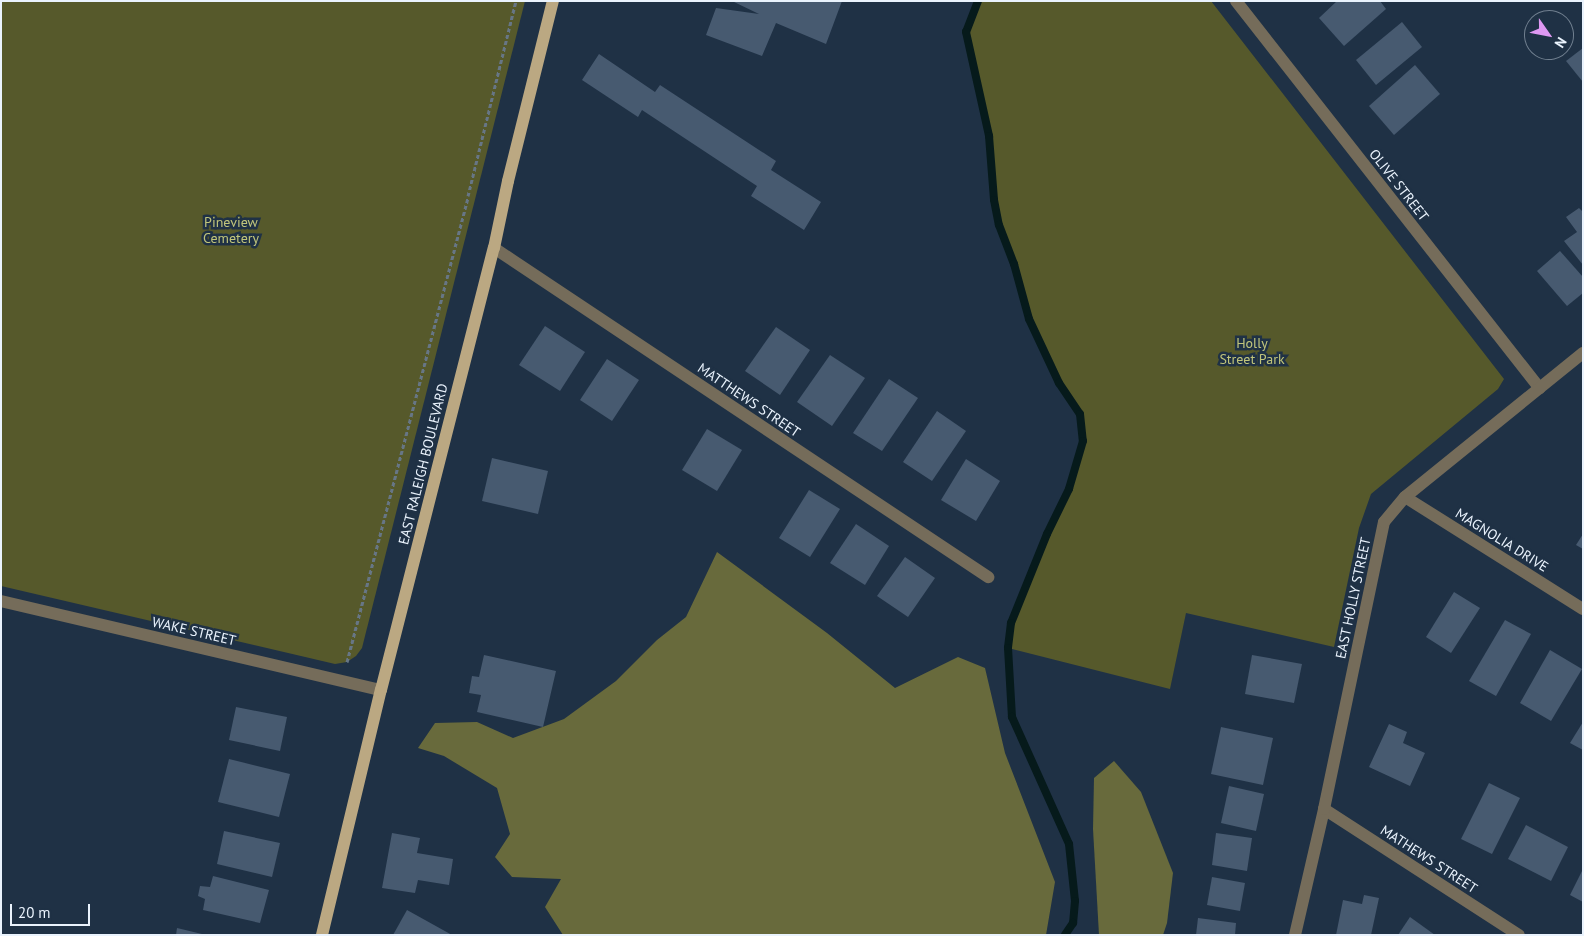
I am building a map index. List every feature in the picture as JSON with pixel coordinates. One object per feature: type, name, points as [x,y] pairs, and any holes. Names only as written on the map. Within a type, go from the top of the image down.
[{"type":"main road","name":"EAST RALEIGH BOULEVARD","points":[[322,935],[381,690],[494,248],[508,182],[554,1]]},
{"type":"street","name":"OLIVE STREET","points":[[1236,1],[1539,388]]},
{"type":"street","name":"MATTHEWS STREET","points":[[494,248],[988,577]]},
{"type":"street","name":"EAST HOLLY STREET","points":[[1295,935],[1324,809],[1384,522],[1405,497],[1583,353]]},
{"type":"street","name":"MAGNOLIA DRIVE","points":[[1405,497],[1583,609]]},
{"type":"street","name":"WAKE STREET","points":[[1,601],[381,690]]},
{"type":"street","name":"MATHEWS STREET","points":[[1324,809],[1519,935]]},
{"type":"path","points":[[347,662],[466,205],[516,1]]},
{"type":"green space","name":"Pineview Cemetery","points":[[1,1],[525,1],[362,648],[356,656],[347,662],[335,664],[1,586]]},
{"type":"green space","name":"Holly Street Park","points":[[978,1],[1211,1],[1504,379],[1498,389],[1371,494],[1359,528],[1334,647],[1186,613],[1170,689],[1008,648],[1011,623],[1047,534],[1069,489],[1083,441],[1080,414],[1059,383],[1029,319],[1014,264],[999,225],[994,200],[989,135],[966,32]]},
{"type":"green space","points":[[717,552],[827,633],[895,688],[958,657],[985,668],[1005,753],[1055,882],[1046,935],[563,935],[545,907],[561,879],[512,877],[495,857],[510,834],[497,788],[444,756],[418,748],[435,723],[477,722],[513,738],[564,719],[616,681],[657,640],[686,617]]},
{"type":"green space","points":[[1114,761],[1141,792],[1173,873],[1167,923],[1163,935],[1099,935],[1093,829],[1094,778]]},
{"type":"building","points":[[732,1],[842,1],[826,44],[776,23],[762,56],[706,35],[716,8],[759,14]]},
{"type":"building","points":[[1337,1],[1380,1],[1386,9],[1344,46],[1319,18]]},
{"type":"building","points":[[1402,22],[1422,47],[1376,85],[1356,60]]},
{"type":"building","points":[[1583,48],[1583,82],[1566,61],[1574,60],[1574,55]]},
{"type":"building","points":[[599,54],[655,92],[660,85],[776,161],[771,170],[821,202],[804,230],[751,196],[757,186],[642,110],[638,117],[582,80]]},
{"type":"building","points":[[1415,65],[1440,94],[1394,135],[1369,106]]},
{"type":"building","points":[[1579,208],[1583,212],[1583,265],[1564,241],[1577,232],[1566,217]]},
{"type":"building","points":[[1560,251],[1583,277],[1583,293],[1567,306],[1537,271]]},
{"type":"building","points":[[545,326],[585,352],[560,391],[519,365]]},
{"type":"building","points":[[776,327],[810,350],[780,395],[745,371]]},
{"type":"building","points":[[830,355],[865,378],[832,426],[797,402]]},
{"type":"building","points":[[607,359],[639,380],[612,421],[580,400]]},
{"type":"building","points":[[889,379],[918,398],[882,451],[853,433]]},
{"type":"building","points":[[937,411],[966,431],[932,481],[903,462]]},
{"type":"building","points":[[707,429],[742,450],[717,491],[682,470]]},
{"type":"building","points":[[492,458],[548,471],[538,514],[482,501]]},
{"type":"building","points":[[966,459],[1000,481],[976,521],[941,500]]},
{"type":"building","points":[[809,490],[840,509],[810,557],[779,538]]},
{"type":"building","points":[[856,524],[889,546],[865,585],[830,563]]},
{"type":"building","points":[[1583,534],[1583,549],[1576,545]]},
{"type":"building","points":[[905,557],[935,578],[908,617],[877,596]]},
{"type":"building","points":[[1454,592],[1480,608],[1451,653],[1426,637]]},
{"type":"building","points":[[1505,620],[1531,634],[1496,696],[1469,681]]},
{"type":"building","points":[[1550,650],[1582,669],[1551,721],[1520,703]]},
{"type":"building","points":[[484,655],[556,671],[543,727],[477,712],[481,695],[469,693],[472,676],[479,677]]},
{"type":"building","points":[[1252,655],[1302,664],[1294,703],[1245,694]]},
{"type":"building","points":[[236,707],[287,717],[280,751],[229,740]]},
{"type":"building","points":[[1583,722],[1583,750],[1570,743]]},
{"type":"building","points":[[1389,724],[1407,732],[1403,743],[1425,753],[1410,786],[1369,767]]},
{"type":"building","points":[[1221,727],[1273,738],[1263,785],[1211,774]]},
{"type":"building","points":[[229,759],[290,774],[279,817],[218,802]]},
{"type":"building","points":[[1489,783],[1520,798],[1492,854],[1461,839]]},
{"type":"building","points":[[1229,786],[1264,794],[1256,831],[1221,823]]},
{"type":"building","points":[[1526,825],[1568,847],[1551,881],[1508,859]]},
{"type":"building","points":[[224,831],[280,843],[272,877],[217,864]]},
{"type":"building","points":[[392,833],[420,838],[417,853],[453,859],[449,885],[418,880],[415,893],[382,888]]},
{"type":"building","points":[[1216,833],[1252,838],[1247,871],[1212,865]]},
{"type":"building","points":[[1583,869],[1583,902],[1570,895]]},
{"type":"building","points":[[213,876],[269,890],[260,923],[203,910],[205,899],[198,896],[200,886],[210,887]]},
{"type":"building","points":[[1212,877],[1245,883],[1240,911],[1207,905]]},
{"type":"building","points":[[1364,895],[1379,898],[1371,935],[1336,935],[1343,900],[1362,904]]},
{"type":"building","points":[[407,910],[452,935],[393,935]]},
{"type":"building","points":[[1410,917],[1435,935],[1398,935]]},
{"type":"building","points":[[1198,918],[1236,923],[1235,935],[1196,935]]},
{"type":"building","points":[[177,928],[202,934],[202,935],[176,935]]},
{"type":"waterway","points":[[978,1],[966,32],[989,136],[994,200],[999,225],[1014,264],[1029,319],[1059,383],[1080,414],[1083,441],[1069,489],[1047,534],[1011,623],[1008,648],[1012,717],[1069,844],[1075,901],[1073,923],[1065,935]]}]
